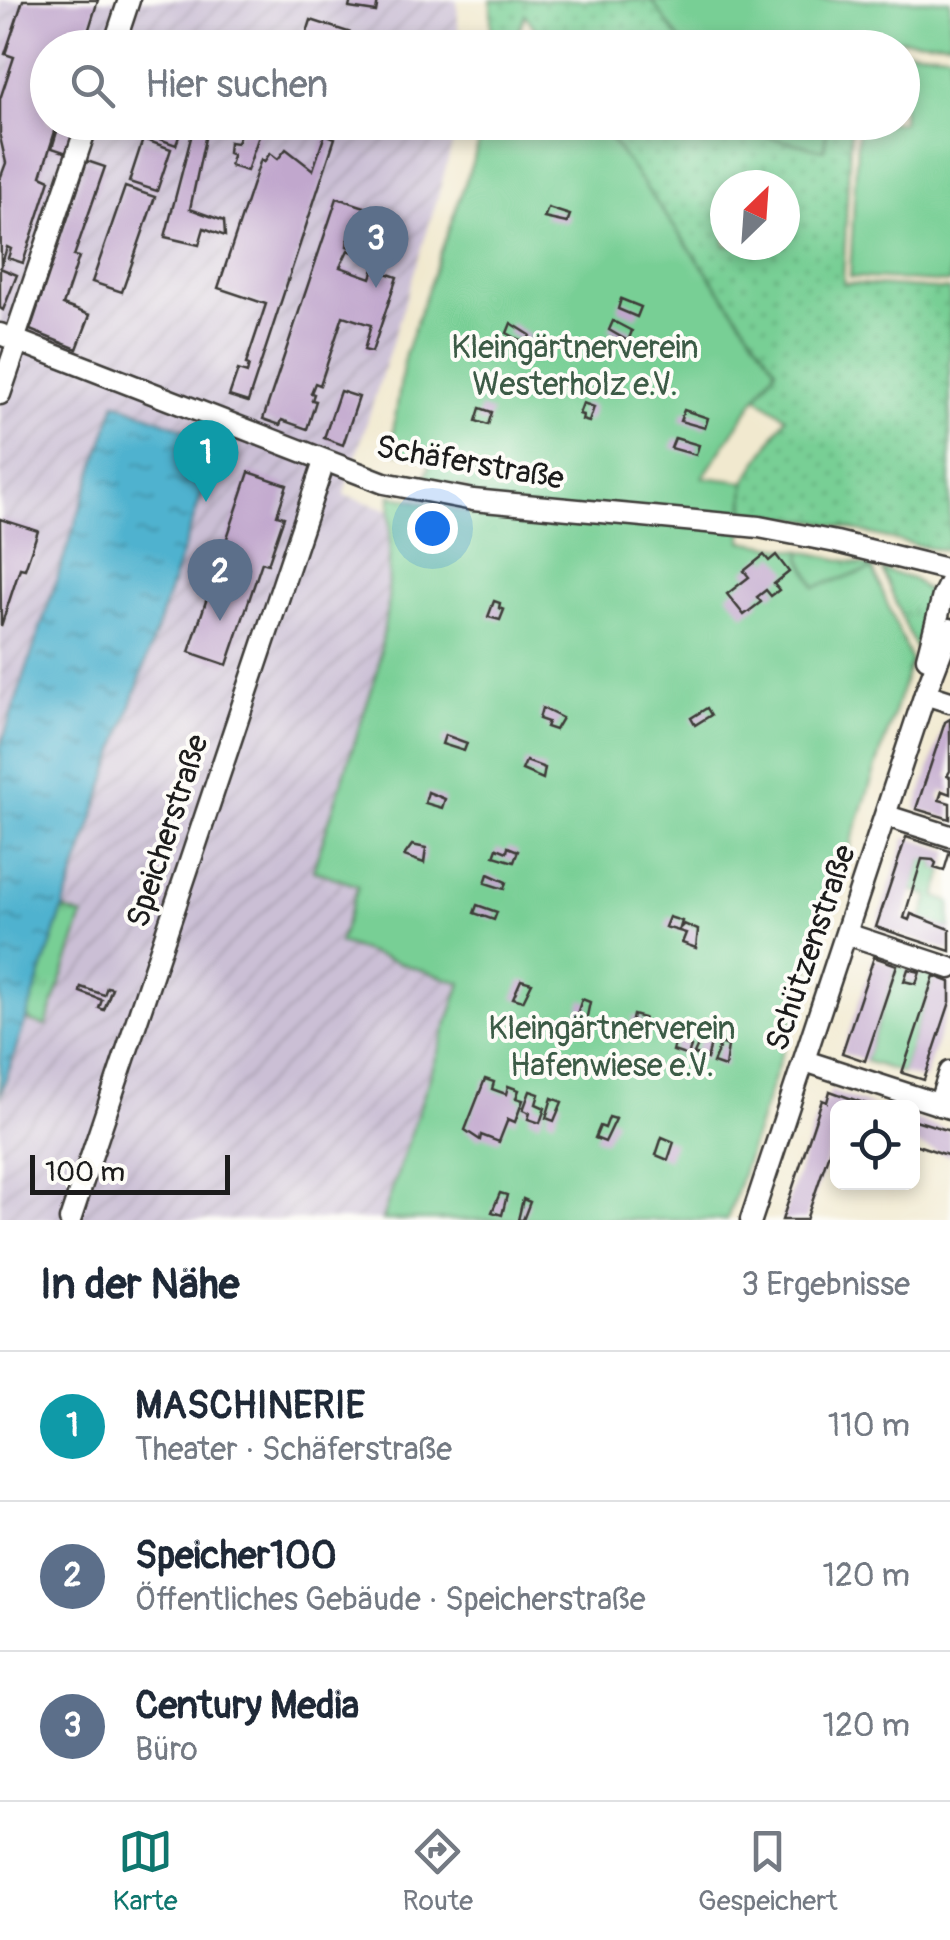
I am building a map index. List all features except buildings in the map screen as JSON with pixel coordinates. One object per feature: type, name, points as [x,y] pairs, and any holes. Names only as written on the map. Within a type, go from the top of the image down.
[{"type":"street","points":[[119,30],[129,0]]},
{"type":"street","points":[[0,394],[11,338],[82,140]]},
{"type":"street","name":"Schäferstraße","points":[[11,338],[324,462],[416,491],[538,508],[759,528],[950,570]]},
{"type":"street","name":"Speicherstraße","points":[[70,1220],[324,462]]},
{"type":"street","name":"Schützenstraße","points":[[925,694],[925,667],[950,582]]},
{"type":"street","name":"Schützenstraße","points":[[751,1220],[950,629]]},
{"type":"street","points":[[925,694],[950,702]]},
{"type":"street","points":[[887,816],[950,836]]},
{"type":"street","points":[[847,934],[950,968]]},
{"type":"street","points":[[804,1061],[945,1106],[950,1072]]},
{"type":"shaded area","points":[[0,0],[457,0],[458,30],[30,30],[30,140],[453,140],[344,495],[390,510],[388,602],[377,673],[314,871],[358,885],[339,943],[461,983],[382,1220],[0,1220]]},
{"type":"green space","points":[[491,0],[651,0],[673,30],[536,30],[525,14],[519,30],[491,30]]},
{"type":"green space","points":[[651,0],[950,0],[950,42],[920,41],[920,30],[673,30]]},
{"type":"green space","points":[[920,51],[950,53],[950,283],[850,277],[857,140],[920,140]]},
{"type":"green space","points":[[480,140],[611,140],[776,368],[703,477],[745,482],[742,541],[802,551],[801,558],[815,587],[873,569],[911,661],[727,1220],[382,1220],[461,983],[339,943],[358,886],[313,870],[377,673],[388,602],[391,495],[478,515],[466,487],[425,480],[431,460],[390,451],[405,354]]},
{"type":"green space","points":[[611,140],[782,140],[824,149],[825,140],[850,140],[843,283],[950,290],[950,551],[821,522],[744,511],[745,482],[786,417],[757,397],[776,368]]},
{"type":"green space","points":[[780,140],[825,140],[824,150]]},
{"type":"green space","points":[[802,551],[873,569],[815,587],[801,558]]},
{"type":"green space","points":[[882,570],[913,579],[928,592],[916,650]]},
{"type":"green space","points":[[922,859],[936,863],[934,868],[944,871],[936,897],[950,902],[950,929],[922,920],[929,896],[911,890]]},
{"type":"green space","points":[[63,909],[83,916],[46,1026],[31,1022],[27,1016]]},
{"type":"green space","points":[[897,965],[908,969],[905,981],[916,984],[920,972],[934,976],[902,1073],[865,1061]]},
{"type":"water","points":[[116,402],[219,443],[0,1097],[0,748]]},
{"type":"place","name":"Century Media","points":[[376,288]]},
{"type":"place","name":"MASCHINERIE","points":[[206,502]]},
{"type":"place","name":"Speicher100","points":[[220,621]]},
{"type":"park label","name":"Kleingärtnerverein Westerholz e.V.","points":[[575,366]]},
{"type":"park label","name":"Kleingärtnerverein Hafenwiese e.V.","points":[[612,1048]]}]
